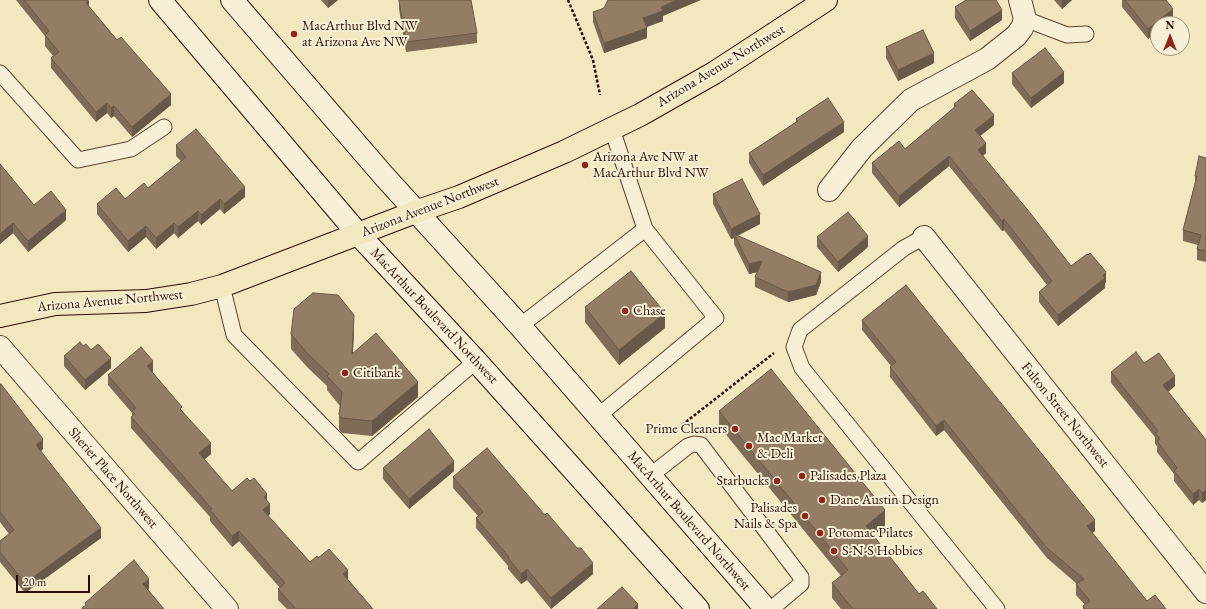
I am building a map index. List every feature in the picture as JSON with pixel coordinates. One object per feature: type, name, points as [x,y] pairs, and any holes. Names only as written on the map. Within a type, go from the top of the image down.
[{"type":"main road","name":"MacArthur Boulevard Northwest","points":[[160,0],[360,235],[476,361],[698,609]]},
{"type":"main road","name":"MacArthur Boulevard Northwest","points":[[232,0],[384,176],[418,211],[520,326],[766,609]]},
{"type":"main road","name":"Arizona Avenue Northwest","points":[[0,316],[55,304],[146,301],[191,294],[222,286],[360,235],[418,211],[474,191],[564,152],[612,129],[714,73],[826,0]]},
{"type":"main road","points":[[829,190],[862,148],[902,107],[920,94],[972,68],[1002,48],[1016,36],[1022,28],[1022,10]]},
{"type":"main road","name":"Fulton Street Northwest","points":[[924,237],[1206,592]]},
{"type":"main road","name":"Sherier Place Northwest","points":[[0,347],[227,609]]},
{"type":"lane","points":[[1022,10],[1067,36],[1086,34]]},
{"type":"lane","points":[[0,73],[78,160],[131,149],[164,127]]},
{"type":"lane","points":[[598,416],[716,318],[645,229],[612,129]]},
{"type":"lane","points":[[520,326],[645,229]]},
{"type":"lane","points":[[924,237],[904,248],[800,330],[794,347],[802,368],[997,609]]},
{"type":"lane","points":[[222,286],[234,335],[358,462],[476,361]]},
{"type":"lane","points":[[650,476],[688,446],[694,444],[700,445],[801,578],[801,584],[770,609]]},
{"type":"path","points":[[568,0],[593,60],[600,95]]},
{"type":"path","points":[[680,427],[775,352],[794,347]]},
{"type":"building","points":[[24,0],[88,0],[86,3],[117,40],[121,37],[171,94],[132,127],[114,106],[111,108],[107,103],[96,112],[51,58],[59,52],[45,35],[49,31]]},
{"type":"building","points":[[399,0],[471,0],[477,33],[406,42]]},
{"type":"building","points":[[608,0],[677,0],[661,7],[663,11],[643,18],[647,28],[604,43],[593,12],[604,8]]},
{"type":"building","points":[[966,0],[996,0],[1002,10],[970,31],[955,7]]},
{"type":"building","points":[[1125,0],[1166,0],[1173,9],[1164,16],[1150,16],[1150,27],[1148,29]]},
{"type":"building","points":[[923,30],[934,53],[898,70],[886,47]]},
{"type":"building","points":[[1045,48],[1064,72],[1031,98],[1012,73]]},
{"type":"building","points":[[972,90],[994,115],[975,130],[986,143],[978,150],[1031,214],[1071,266],[1090,253],[1106,272],[1103,275],[1105,278],[1058,315],[1039,292],[1052,281],[1004,219],[1002,221],[949,156],[899,196],[872,163],[899,141],[905,149],[956,106],[954,104]]},
{"type":"building","points":[[828,98],[844,122],[763,175],[749,153],[798,121],[796,119]]},
{"type":"building","points":[[196,129],[245,187],[224,204],[220,199],[201,215],[198,211],[178,227],[174,223],[156,238],[146,226],[128,241],[97,204],[116,188],[125,199],[144,183],[148,188],[186,157],[176,145]]},
{"type":"building","points":[[1199,156],[1206,158],[1206,251],[1197,249],[1201,235],[1183,230],[1197,176],[1195,176]]},
{"type":"building","points":[[0,164],[34,205],[51,191],[66,210],[28,241],[13,223],[0,234]]},
{"type":"building","points":[[742,179],[760,214],[731,229],[713,194]]},
{"type":"building","points":[[848,212],[868,236],[838,262],[817,237]]},
{"type":"building","points":[[734,234],[821,272],[816,285],[788,292],[755,277],[762,261],[749,264]]},
{"type":"building","name":"Chase","points":[[631,271],[665,313],[619,350],[585,307]]},
{"type":"building","points":[[906,285],[1095,520],[1087,526],[1147,601],[1155,595],[1166,609],[1085,609],[1083,606],[1090,601],[1076,584],[1084,579],[1047,548],[944,420],[936,426],[890,367],[896,362],[862,320]]},
{"type":"building","points":[[313,293],[338,295],[354,315],[352,354],[376,333],[418,382],[372,421],[342,418],[339,415],[342,392],[327,376],[329,374],[308,354],[291,334],[294,309]]},
{"type":"building","points":[[80,342],[83,346],[86,344],[91,350],[98,344],[111,358],[85,380],[64,356]]},
{"type":"building","points":[[141,347],[153,361],[147,366],[182,407],[180,409],[211,443],[199,453],[232,491],[247,478],[250,481],[254,478],[267,494],[264,497],[270,504],[263,510],[310,562],[317,556],[318,558],[329,549],[348,570],[343,574],[373,609],[296,609],[278,589],[285,583],[239,531],[232,536],[210,510],[212,509],[131,417],[135,414],[132,411],[136,408],[108,375]]},
{"type":"building","points":[[1136,352],[1144,363],[1159,353],[1175,376],[1163,385],[1206,440],[1206,490],[1202,493],[1199,489],[1193,494],[1174,471],[1177,468],[1157,441],[1160,439],[1155,433],[1158,431],[1111,372]]},
{"type":"building","name":"Palisades Plaza","points":[[771,369],[885,510],[866,526],[919,594],[923,591],[937,609],[853,609],[832,583],[848,570],[719,411]]},
{"type":"building","points":[[1,384],[43,439],[36,445],[101,528],[25,583],[0,552],[0,541],[14,530],[0,512]]},
{"type":"building","points":[[429,429],[454,461],[409,499],[383,468]]},
{"type":"building","points":[[487,448],[545,515],[547,513],[577,548],[581,548],[593,563],[551,598],[527,569],[521,574],[508,558],[509,557],[476,518],[483,512],[453,477]]},
{"type":"building","points":[[134,560],[149,579],[143,584],[164,609],[82,609],[86,605],[85,603]]},
{"type":"building","points":[[622,587],[638,604],[634,608],[635,609],[597,609]]},
{"type":"place","name":"MacArthur Blvd NW at Arizona Ave NW","points":[[294,34]]},
{"type":"place","name":"Arizona Ave NW at MacArthur Blvd NW","points":[[585,165]]},
{"type":"place","name":"Chase","points":[[625,311]]},
{"type":"place","name":"Citibank","points":[[345,373]]},
{"type":"place","name":"Prime Cleaners","points":[[735,429]]},
{"type":"place","name":"Mac Market & Deli","points":[[749,446]]},
{"type":"place","name":"Palisades Plaza","points":[[802,476]]},
{"type":"place","name":"Starbucks","points":[[777,481]]},
{"type":"place","name":"Dane Austin Design","points":[[822,500]]},
{"type":"place","name":"Palisades Nails & Spa","points":[[805,516]]},
{"type":"place","name":"Potomac Pilates","points":[[820,533]]},
{"type":"place","name":"S-N-S Hobbies","points":[[834,551]]}]
